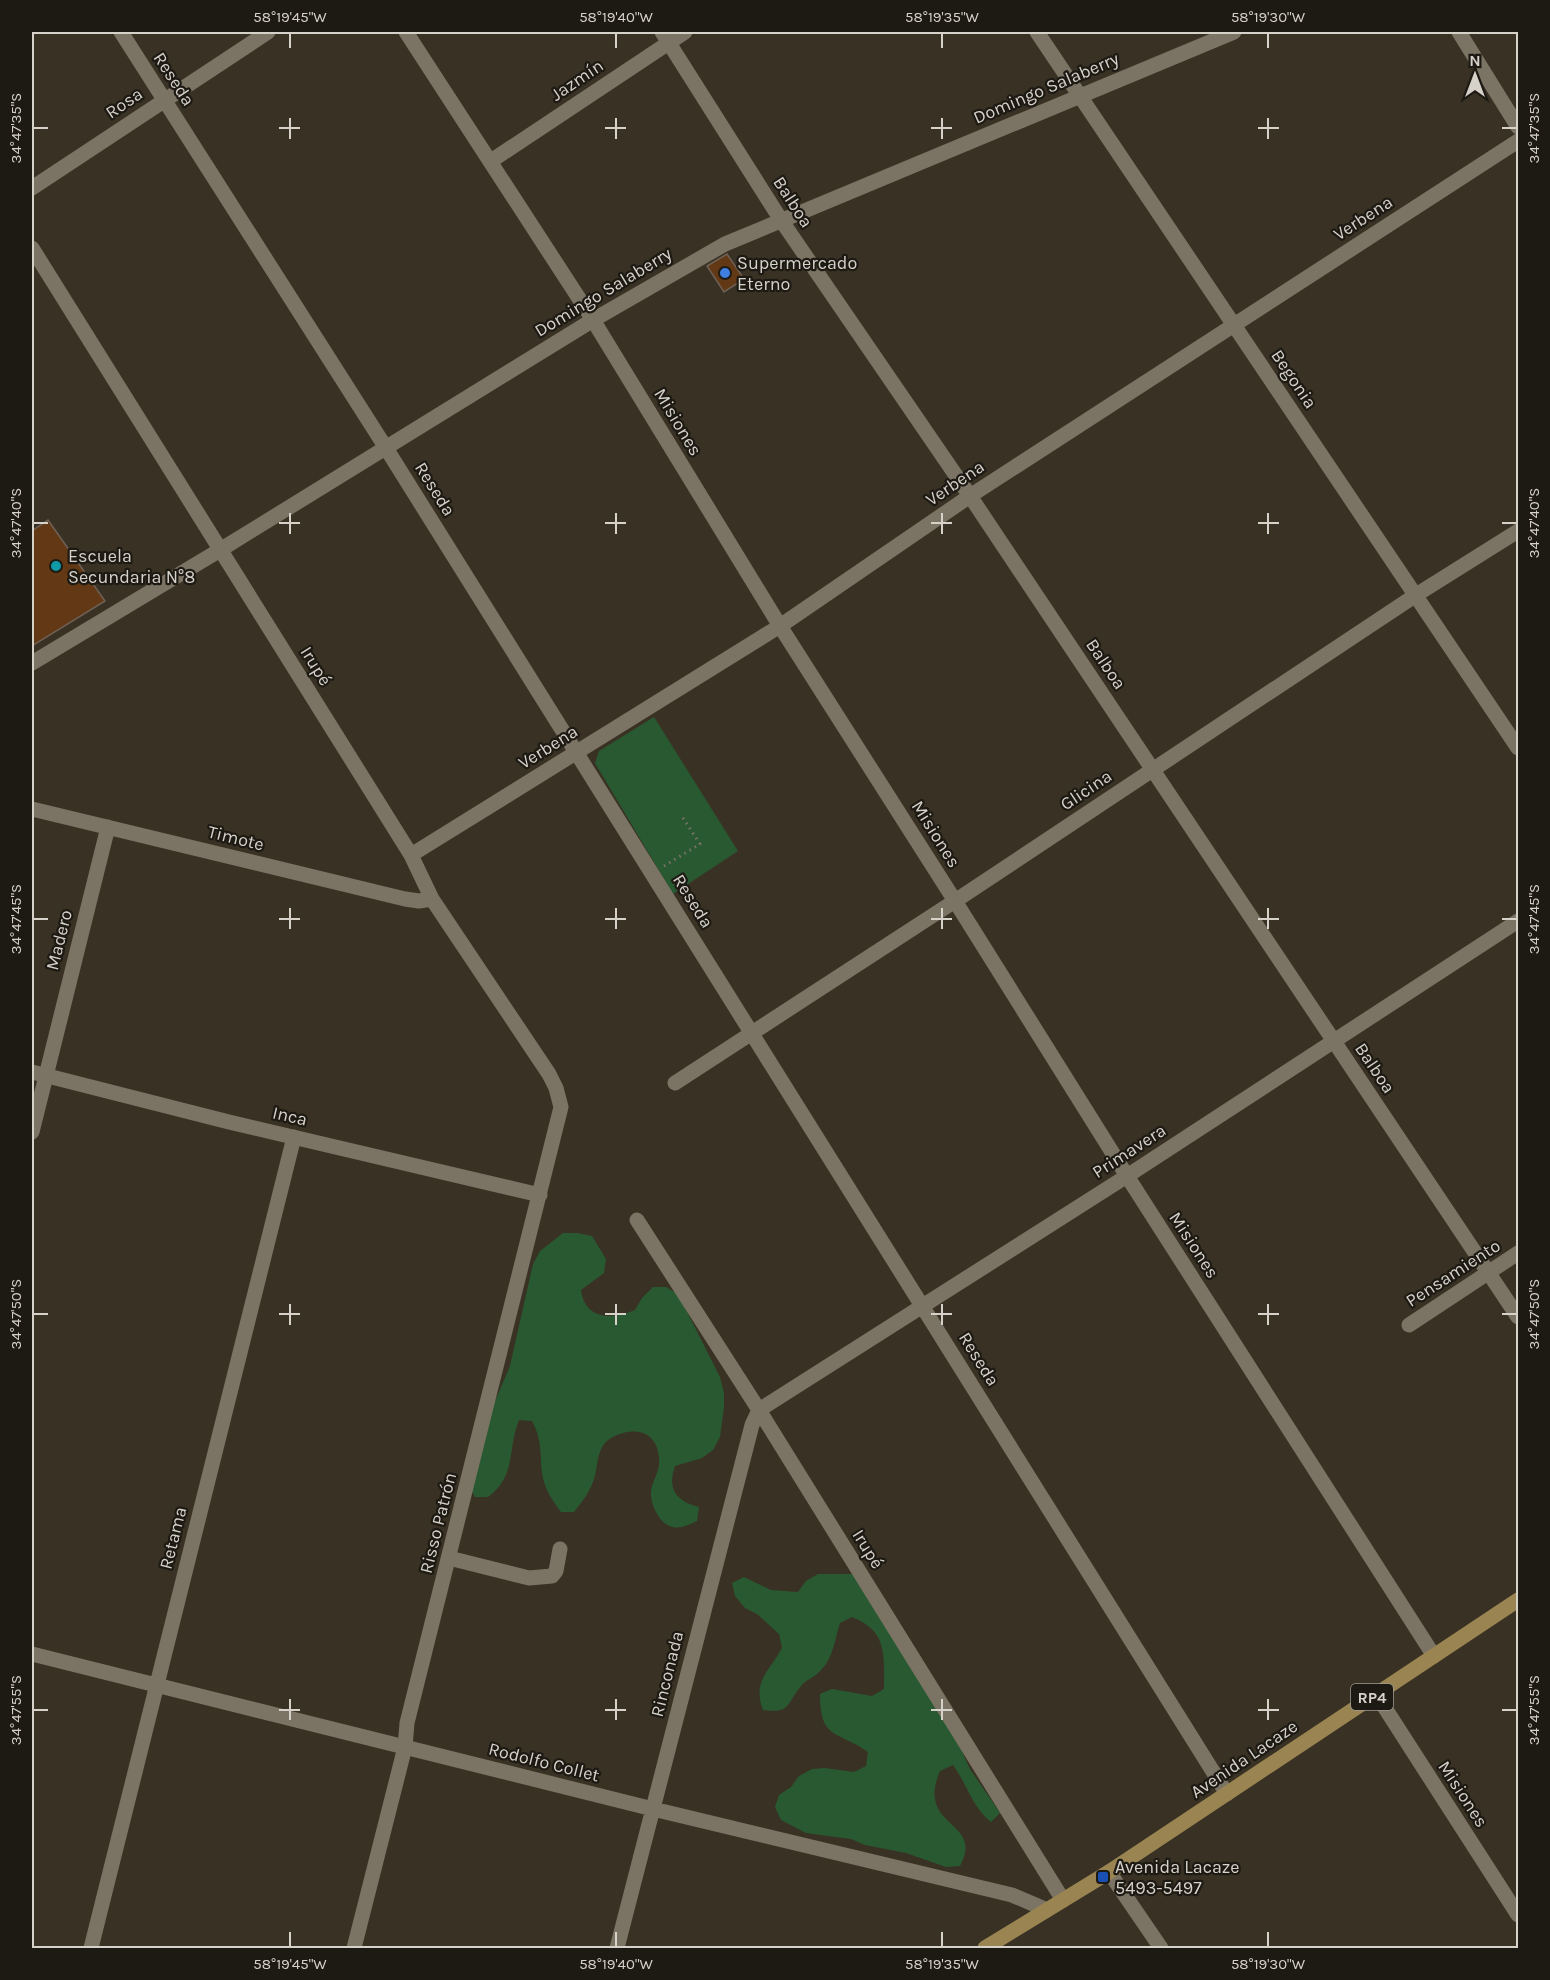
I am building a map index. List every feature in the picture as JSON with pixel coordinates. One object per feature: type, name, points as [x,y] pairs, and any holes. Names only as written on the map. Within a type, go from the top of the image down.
[{"type":"main road","name":"Avenida Lacaze","points":[[986,1948],[1109,1872],[1518,1600]]},
{"type":"street","name":"Reseda","points":[[121,32],[386,448],[1227,1794]]},
{"type":"street","name":"Rosa","points":[[32,188],[268,32]]},
{"type":"street","name":"Misiones","points":[[406,32],[593,320],[780,626],[1127,1176],[1434,1656]]},
{"type":"street","name":"Jazmín","points":[[491,161],[665,37],[685,32]]},
{"type":"street","name":"Begonia","points":[[1037,32],[1518,748]]},
{"type":"street","name":"Domingo Salaberry","points":[[32,663],[593,320],[725,244],[1234,32]]},
{"type":"street","points":[[1459,32],[1518,127]]},
{"type":"street","name":"Balboa","points":[[665,37],[781,220],[970,496],[1518,1317]]},
{"type":"street","name":"Verbena","points":[[411,855],[780,626],[970,496],[1518,141]]},
{"type":"street","name":"Irupé","points":[[32,248],[411,855],[432,899],[549,1074],[561,1107]]},
{"type":"street","name":"Glicina","points":[[675,1083],[955,901],[1416,595],[1518,531]]},
{"type":"street","name":"Timote","points":[[32,809],[405,899],[432,899]]},
{"type":"street","name":"Madero","points":[[32,1132],[39,1074],[108,827]]},
{"type":"street","name":"Primavera","points":[[759,1410],[1127,1176],[1518,921]]},
{"type":"street","name":"Inca","points":[[39,1074],[540,1195]]},
{"type":"street","name":"Risso Patrón","points":[[354,1948],[405,1747],[407,1723],[561,1107]]},
{"type":"street","name":"Retama","points":[[91,1948],[294,1137]]},
{"type":"street","name":"Irupé","points":[[637,1220],[759,1410],[1063,1900]]},
{"type":"street","name":"Pensamiento","points":[[1409,1325],[1518,1253]]},
{"type":"street","name":"Rinconada","points":[[617,1948],[752,1425],[759,1410]]},
{"type":"street","points":[[449,1558],[529,1578],[542,1578],[552,1576],[556,1571],[560,1549]]},
{"type":"street","name":"Rodolfo Collet","points":[[32,1654],[653,1809],[1012,1895],[1047,1910]]},
{"type":"street","name":"Misiones","points":[[1376,1694],[1518,1915]]},
{"type":"street","points":[[1109,1872],[1161,1948]]},
{"type":"path","points":[[652,873],[700,844],[681,815]]},
{"type":"green space","points":[[654,717],[738,851],[673,894],[595,763],[599,751]]},
{"type":"green space","points":[[563,1233],[592,1236],[606,1259],[604,1273],[581,1290],[588,1307],[601,1315],[626,1313],[635,1310],[642,1298],[653,1287],[666,1287],[678,1294],[720,1377],[724,1393],[724,1407],[720,1437],[713,1450],[702,1458],[675,1466],[673,1474],[675,1493],[684,1501],[699,1507],[697,1521],[691,1524],[680,1527],[670,1526],[662,1521],[656,1512],[651,1491],[659,1465],[659,1455],[653,1441],[642,1433],[626,1432],[606,1442],[600,1452],[591,1486],[574,1512],[561,1512],[547,1489],[542,1473],[539,1440],[532,1421],[519,1420],[510,1462],[497,1489],[488,1497],[475,1497],[468,1485],[487,1420],[510,1366],[533,1264],[540,1251]]},
{"type":"green space","points":[[818,1574],[865,1574],[953,1732],[970,1769],[1000,1813],[991,1822],[974,1802],[953,1765],[940,1771],[935,1790],[936,1804],[964,1839],[965,1851],[960,1866],[946,1867],[906,1853],[865,1845],[851,1839],[806,1833],[781,1820],[775,1807],[779,1795],[791,1787],[799,1776],[812,1769],[825,1768],[854,1772],[866,1766],[868,1752],[827,1727],[823,1719],[820,1694],[832,1689],[872,1696],[884,1689],[882,1646],[878,1637],[864,1623],[852,1617],[840,1623],[832,1651],[822,1669],[804,1683],[784,1709],[763,1710],[760,1700],[761,1684],[782,1648],[779,1634],[757,1614],[745,1608],[735,1596],[732,1583],[744,1577],[771,1590],[798,1592],[806,1581]]},
{"type":"building","name":"Supermercado Eterno","points":[[727,254],[744,279],[724,292],[707,266]]},
{"type":"building","name":"Escuela Secundaria N°8","points":[[48,520],[105,601],[32,646],[32,531]]},
{"type":"place","name":"Supermercado Eterno","points":[[725,273]]},
{"type":"place","name":"Escuela Secundaria N°8","points":[[56,566]]},
{"type":"place","name":"Avenida Lacaze 5493-5497","points":[[1103,1877]]}]
